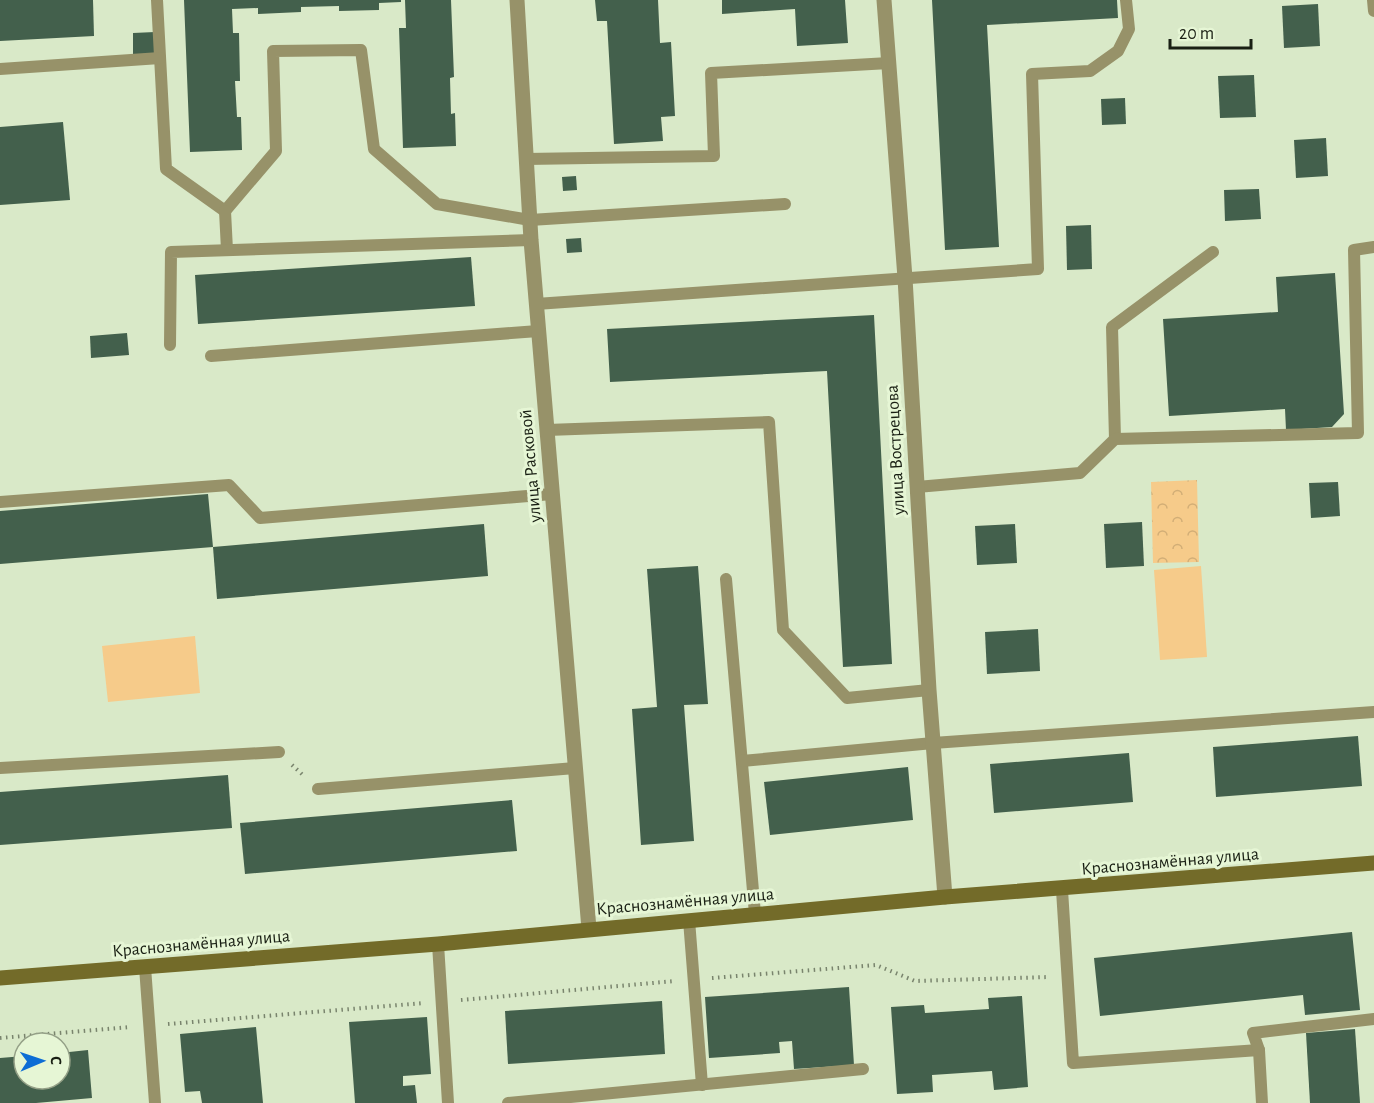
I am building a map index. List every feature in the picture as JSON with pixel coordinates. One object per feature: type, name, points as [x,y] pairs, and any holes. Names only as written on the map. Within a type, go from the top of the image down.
[{"type":"street","name":"улица Расковой","points":[[517,0],[531,240],[589,929]]},
{"type":"street","name":"улица Вострецова","points":[[884,0],[905,278],[929,690],[945,897]]},
{"type":"street","name":"Краснознамённая улица","points":[[0,978],[438,944],[945,897],[1062,890],[1374,863]]},
{"type":"lane","points":[[157,0],[166,169],[225,211]]},
{"type":"lane","points":[[536,304],[1038,269],[1032,74],[1090,71],[1118,51],[1128,29],[1126,0]]},
{"type":"lane","points":[[1373,0],[1374,11]]},
{"type":"lane","points":[[227,250],[225,211],[276,151],[273,51],[361,50],[374,149],[437,204],[530,219],[785,204]]},
{"type":"lane","points":[[0,69],[160,58]]},
{"type":"lane","points":[[526,159],[714,156],[711,73],[889,63]]},
{"type":"lane","points":[[170,345],[171,252],[531,240]]},
{"type":"lane","points":[[917,487],[1080,473],[1114,439],[1358,433],[1354,250],[1374,247]]},
{"type":"lane","points":[[1114,439],[1112,327],[1213,252]]},
{"type":"lane","points":[[211,356],[538,330]]},
{"type":"lane","points":[[547,430],[769,422],[783,630],[847,698],[929,690]]},
{"type":"lane","points":[[0,502],[229,485],[260,518],[552,494]]},
{"type":"lane","points":[[726,579],[755,914]]},
{"type":"lane","points":[[742,761],[933,743],[1374,712]]},
{"type":"lane","points":[[0,768],[279,752]]},
{"type":"lane","points":[[318,789],[575,768]]},
{"type":"lane","points":[[1062,890],[1073,1063],[1259,1050]]},
{"type":"lane","points":[[689,920],[702,1085]]},
{"type":"lane","points":[[438,944],[448,1103]]},
{"type":"lane","points":[[145,967],[155,1103]]},
{"type":"lane","points":[[1262,1103],[1259,1050],[1252,1032],[1374,1018]]},
{"type":"lane","points":[[508,1103],[863,1069]]},
{"type":"path","points":[[279,752],[318,789]]},
{"type":"path","points":[[0,1038],[876,965],[915,981],[1068,976]]},
{"type":"green space","points":[[1197,480],[1199,562],[1153,563],[1151,482]]},
{"type":"green space","points":[[1201,566],[1207,657],[1160,660],[1154,570]]},
{"type":"green space","points":[[195,636],[200,693],[108,702],[102,646]]},
{"type":"building","points":[[0,0],[93,0],[94,36],[0,41]]},
{"type":"building","points":[[184,0],[401,0],[401,2],[379,3],[379,10],[339,11],[339,6],[301,7],[301,12],[258,14],[258,8],[232,9],[233,33],[239,33],[240,81],[235,81],[237,117],[241,117],[242,150],[190,152]]},
{"type":"building","points":[[405,0],[451,0],[454,77],[450,78],[451,114],[455,113],[456,146],[403,148],[399,28],[406,28]]},
{"type":"building","points":[[595,0],[658,0],[660,43],[671,42],[675,116],[661,117],[663,141],[614,144],[607,21],[597,21]]},
{"type":"building","points":[[722,0],[845,0],[848,43],[797,46],[795,9],[722,14]]},
{"type":"building","points":[[932,0],[1117,0],[1118,18],[987,25],[999,247],[945,250]]},
{"type":"building","points":[[1318,4],[1320,46],[1284,48],[1282,6]]},
{"type":"building","points":[[155,32],[155,57],[133,58],[133,33]]},
{"type":"building","points":[[1254,75],[1256,117],[1220,118],[1218,76]]},
{"type":"building","points":[[1125,98],[1126,124],[1102,125],[1101,99]]},
{"type":"building","points":[[63,122],[70,200],[0,205],[0,127]]},
{"type":"building","points":[[1326,138],[1328,176],[1296,178],[1294,140]]},
{"type":"building","points":[[576,176],[577,190],[563,191],[562,177]]},
{"type":"building","points":[[1259,189],[1261,219],[1225,221],[1224,190]]},
{"type":"building","points":[[1091,225],[1092,269],[1067,270],[1066,226]]},
{"type":"building","points":[[581,238],[582,252],[567,253],[566,239]]},
{"type":"building","points":[[471,257],[475,306],[198,324],[195,275]]},
{"type":"building","points":[[1335,273],[1344,414],[1332,427],[1286,430],[1285,409],[1169,416],[1163,319],[1278,312],[1276,277]]},
{"type":"building","points":[[874,315],[892,664],[843,667],[827,371],[610,382],[607,329]]},
{"type":"building","points":[[127,333],[129,355],[91,358],[90,336]]},
{"type":"building","points":[[1338,482],[1340,516],[1311,518],[1309,483]]},
{"type":"building","points":[[208,494],[213,547],[0,564],[0,511]]},
{"type":"building","points":[[1142,522],[1144,566],[1106,568],[1104,524]]},
{"type":"building","points":[[484,524],[488,576],[217,599],[213,547]]},
{"type":"building","points":[[1015,524],[1017,563],[977,565],[975,526]]},
{"type":"building","points":[[698,566],[708,704],[684,705],[694,841],[641,845],[632,709],[657,707],[647,569]]},
{"type":"building","points":[[1038,629],[1040,671],[987,674],[985,632]]},
{"type":"building","points":[[1358,736],[1362,786],[1216,797],[1213,747]]},
{"type":"building","points":[[1129,753],[1133,802],[994,813],[990,764]]},
{"type":"building","points":[[908,767],[913,820],[770,835],[764,782]]},
{"type":"building","points":[[228,775],[232,828],[0,845],[0,792]]},
{"type":"building","points":[[512,800],[517,851],[245,874],[240,823]]},
{"type":"building","points":[[1352,932],[1360,1010],[1305,1015],[1303,995],[1100,1016],[1094,958]]},
{"type":"building","points":[[849,987],[854,1065],[794,1069],[792,1041],[779,1042],[780,1053],[709,1058],[705,997]]},
{"type":"building","points":[[1022,996],[1028,1087],[994,1090],[992,1071],[932,1075],[933,1092],[897,1094],[891,1007],[924,1005],[925,1013],[989,1009],[988,998]]},
{"type":"building","points":[[662,1001],[665,1054],[508,1064],[505,1011]]},
{"type":"building","points":[[427,1017],[431,1074],[403,1076],[403,1086],[415,1085],[417,1103],[355,1103],[349,1022]]},
{"type":"building","points":[[256,1027],[263,1103],[202,1103],[200,1091],[185,1092],[180,1034]]},
{"type":"building","points":[[1355,1029],[1360,1103],[1310,1103],[1306,1033]]},
{"type":"building","points":[[88,1050],[92,1098],[36,1103],[0,1103],[0,1058],[12,1057],[12,1091],[72,1091],[72,1052]]}]
